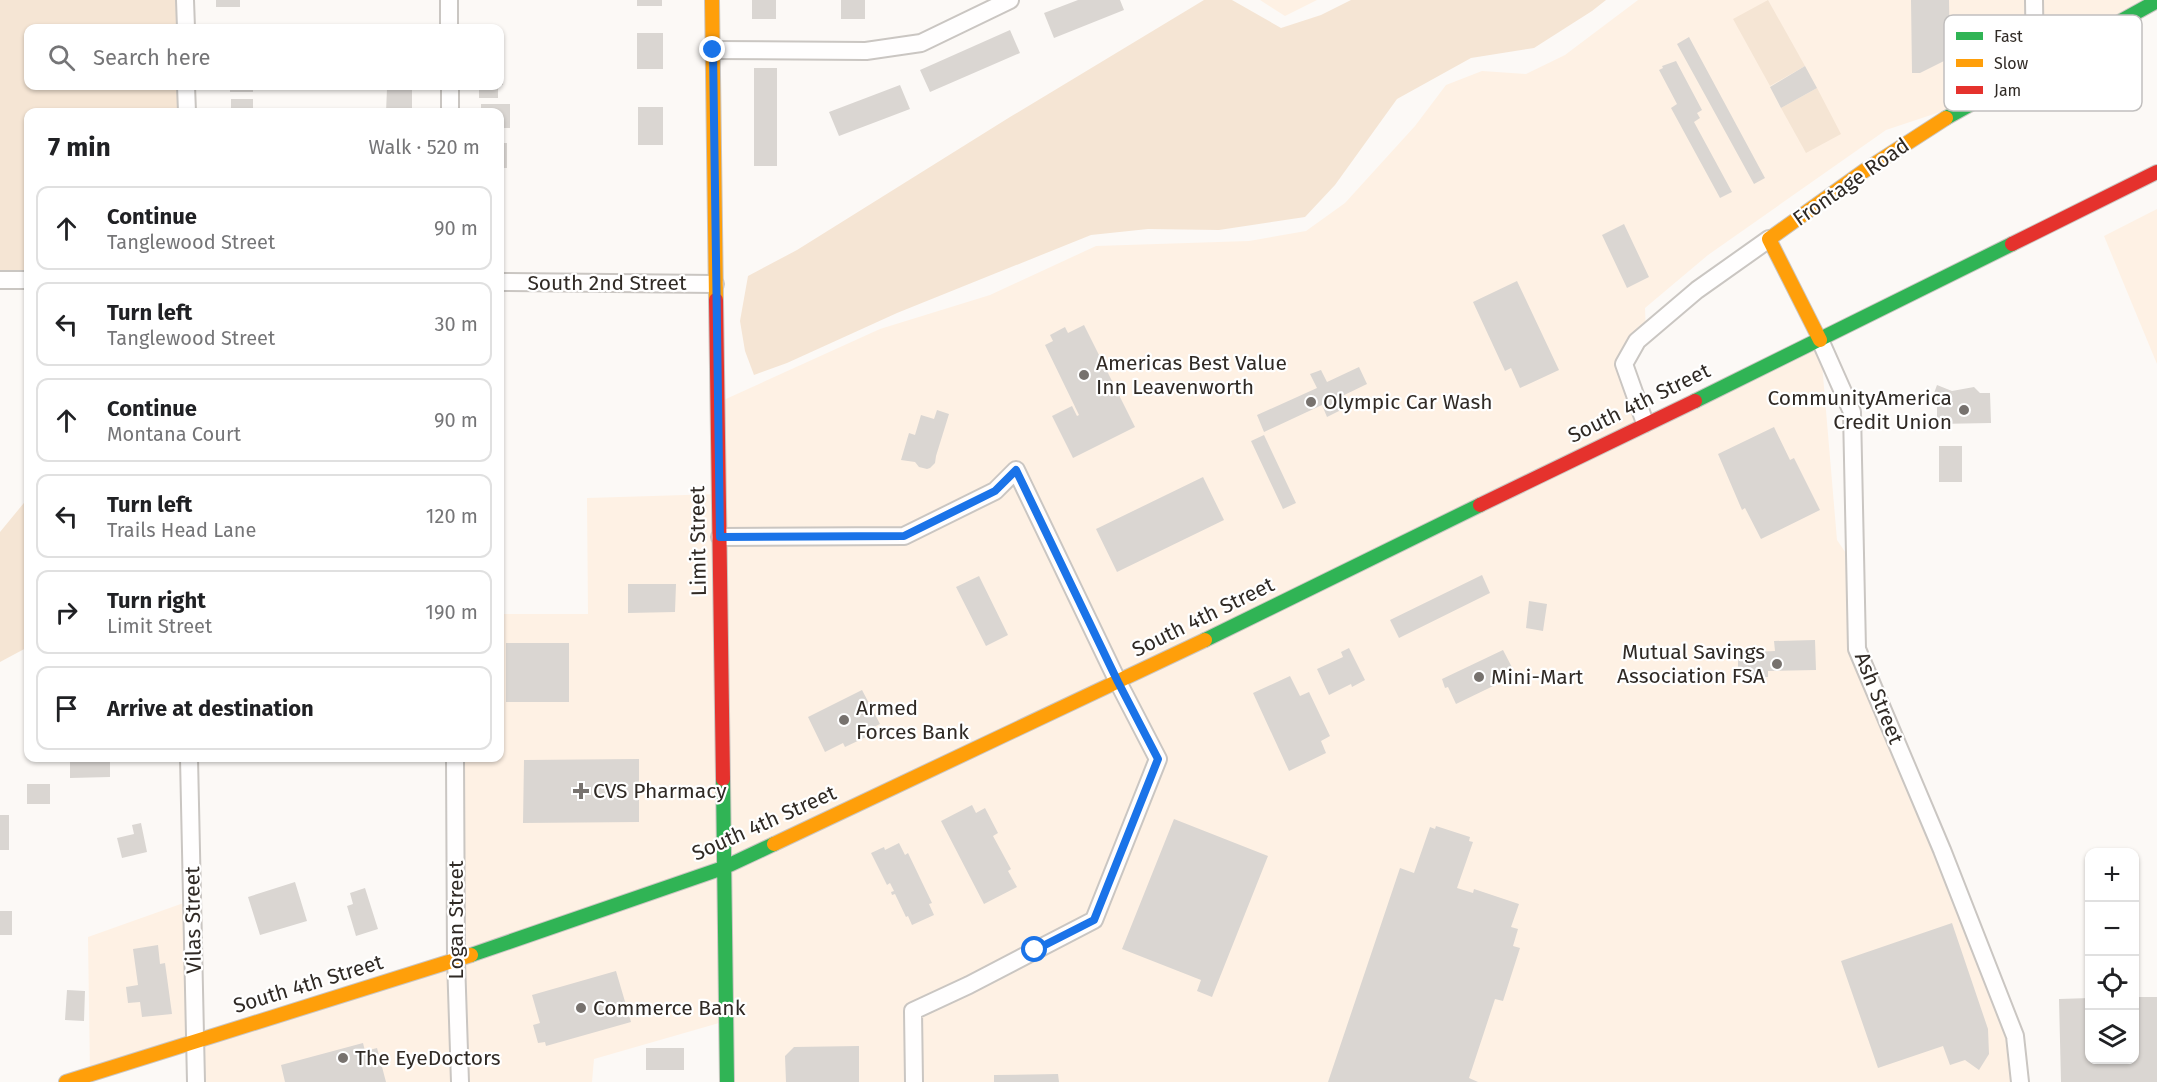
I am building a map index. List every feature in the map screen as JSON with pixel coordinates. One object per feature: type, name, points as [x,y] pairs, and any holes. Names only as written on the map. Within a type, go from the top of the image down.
[{"type":"main road","name":"Limit Street","points":[[712,0],[727,1082]]},
{"type":"main road","name":"Frontage Road","points":[[2131,15],[2157,1]]},
{"type":"main road","name":"Frontage Road","points":[[1769,239],[1822,199],[1894,150],[1960,111]]},
{"type":"main road","name":"South 4th Street","points":[[66,1082],[456,960],[723,868],[1118,682],[1645,423],[1820,340],[2157,172]]},
{"type":"main road","name":"Ash Street","points":[[1769,239],[1820,340]]},
{"type":"street","points":[[185,0],[186,24]]},
{"type":"street","points":[[449,0],[449,24]]},
{"type":"street","points":[[713,50],[866,51],[921,43],[1010,0]]},
{"type":"street","points":[[2034,0],[2034,15]]},
{"type":"street","points":[[186,90],[187,108]]},
{"type":"street","points":[[450,90],[450,108]]},
{"type":"street","name":"Frontage Road","points":[[1645,423],[1624,364],[1637,341],[1697,290],[1769,239]]},
{"type":"street","points":[[0,280],[24,280]]},
{"type":"street","name":"South 2nd Street","points":[[504,282],[715,284]]},
{"type":"street","name":"Ash Street","points":[[1820,340],[1852,412],[1857,649],[1942,850],[2015,1036],[2020,1082]]},
{"type":"street","points":[[720,537],[904,536],[995,491],[1016,470],[1118,682],[1158,759],[1094,920],[969,985],[913,1011],[914,1082]]},
{"type":"street","name":"Vilas Street","points":[[189,762],[196,1082]]},
{"type":"street","name":"Logan Street","points":[[455,762],[456,960],[460,1082]]},
{"type":"shaded area","points":[[0,0],[185,0],[186,24],[24,24],[24,90],[186,90],[187,108],[24,108],[24,280],[0,280]]},
{"type":"shaded area","points":[[1204,0],[1232,0],[1281,28],[1321,15],[1351,0],[1606,0],[1534,48],[1471,58],[1397,99],[1335,185],[1305,217],[1219,230],[1148,229],[1091,235],[897,313],[787,363],[754,375],[745,351],[740,321],[748,276],[797,250],[1010,117]]},
{"type":"shaded area","points":[[1260,0],[1317,0],[1285,16]]},
{"type":"shaded area","points":[[1638,0],[2157,0],[2130,15],[1944,15],[1944,111],[1886,130],[1708,255],[1645,308],[1646,334],[1624,364],[1645,423],[1820,340],[1837,540],[1856,568],[1857,649],[2015,1036],[2020,1082],[727,1082],[726,1021],[594,1059],[592,1082],[196,1082],[195,1042],[90,1074],[88,937],[192,900],[195,1041],[456,960],[455,762],[504,762],[504,614],[588,614],[587,498],[718,494],[717,403],[880,329],[990,295],[1096,246],[1249,241],[1306,231],[1345,203],[1415,126],[1446,85],[1482,71],[1526,74],[1565,55]]},
{"type":"shaded area","points":[[1768,0],[1805,66],[1770,86],[1733,19]]},
{"type":"shaded area","points":[[1817,88],[1841,134],[1806,153],[1781,108]]},
{"type":"shaded area","points":[[2157,209],[2157,364],[2104,236]]},
{"type":"shaded area","points":[[24,503],[24,649],[0,662],[0,532]]},
{"type":"building","points":[[216,0],[240,0],[240,7],[216,7]]},
{"type":"building","points":[[637,0],[662,0],[662,6],[637,6]]},
{"type":"building","points":[[752,0],[776,0],[776,19],[752,19]]},
{"type":"building","points":[[841,0],[865,0],[865,19],[841,19]]},
{"type":"building","points":[[1078,0],[1120,0],[1124,10],[1054,38],[1044,13]]},
{"type":"building","points":[[1911,0],[1949,0],[1949,15],[1944,15],[1944,61],[1920,73],[1912,73]]},
{"type":"building","points":[[1010,30],[1020,53],[930,92],[920,70]]},
{"type":"building","points":[[637,33],[663,33],[663,69],[637,69]]},
{"type":"building","points":[[1689,37],[1765,178],[1754,184],[1677,44]]},
{"type":"building","points":[[1676,61],[1702,110],[1697,113],[1700,118],[1694,122],[1732,192],[1720,198],[1671,108],[1677,104],[1659,70],[1663,68],[1662,66]]},
{"type":"building","points":[[1805,66],[1817,88],[1781,108],[1770,87]]},
{"type":"building","points":[[754,68],[777,68],[777,166],[754,166]]},
{"type":"building","points":[[900,85],[910,109],[839,136],[829,112]]},
{"type":"building","points":[[230,90],[253,90],[253,92],[230,92]]},
{"type":"building","points":[[387,90],[412,90],[412,108],[386,108]]},
{"type":"building","points":[[479,90],[498,90],[498,98],[479,98]]},
{"type":"building","points":[[231,99],[253,99],[253,108],[231,108]]},
{"type":"building","points":[[481,104],[510,104],[510,128],[504,128],[504,108],[481,108]]},
{"type":"building","points":[[638,107],[663,107],[663,145],[638,145]]},
{"type":"building","points":[[504,143],[507,143],[507,168],[504,168]]},
{"type":"building","points":[[1624,224],[1649,277],[1627,288],[1602,235]]},
{"type":"building","points":[[1517,281],[1559,370],[1520,388],[1511,368],[1505,371],[1473,302]]},
{"type":"building","name":"Americas Best Value Inn Leavenworth","points":[[1084,325],[1135,427],[1073,458],[1052,416],[1072,406],[1077,416],[1079,415],[1045,345],[1053,341],[1050,335],[1065,327],[1068,333]]},
{"type":"building","name":"Olympic Car Wash","points":[[1359,367],[1367,384],[1336,399],[1341,410],[1327,417],[1322,405],[1264,432],[1257,415],[1317,388],[1310,374],[1321,370],[1327,382]]},
{"type":"building","name":"CommunityAmerica Credit Union","points":[[1937,385],[1952,391],[1974,387],[1980,393],[1990,393],[1991,423],[1937,424],[1937,397],[1933,396]]},
{"type":"building","points":[[937,410],[949,414],[935,463],[927,469],[919,467],[915,462],[901,460],[909,433],[915,435],[921,415],[934,419]]},
{"type":"building","points":[[1774,427],[1790,460],[1794,458],[1820,510],[1761,539],[1745,508],[1742,510],[1718,454]]},
{"type":"building","points":[[1264,435],[1296,503],[1283,509],[1251,441]]},
{"type":"building","points":[[1939,446],[1962,446],[1962,482],[1939,482]]},
{"type":"building","points":[[1203,477],[1224,520],[1117,572],[1096,529]]},
{"type":"building","points":[[1482,575],[1490,593],[1399,638],[1390,620]]},
{"type":"building","points":[[979,576],[1008,635],[986,646],[956,587]]},
{"type":"building","points":[[628,584],[676,584],[675,612],[628,613]]},
{"type":"building","points":[[1529,601],[1547,604],[1543,631],[1526,628]]},
{"type":"building","name":"Mutual Savings Association FSA","points":[[1815,640],[1816,670],[1768,671],[1768,677],[1738,678],[1738,657],[1754,656],[1754,652],[1775,651],[1774,641]]},
{"type":"building","points":[[506,643],[569,643],[569,702],[506,702]]},
{"type":"building","points":[[1349,648],[1365,680],[1329,695],[1317,669],[1343,657],[1341,652]]},
{"type":"building","name":"Mini-Mart","points":[[1503,650],[1516,675],[1456,704],[1442,679]]},
{"type":"building","points":[[1290,676],[1300,696],[1309,692],[1330,736],[1321,741],[1326,753],[1289,771],[1253,693]]},
{"type":"building","name":"Armed Forces Bank","points":[[862,690],[880,724],[864,732],[866,737],[845,747],[843,743],[825,752],[808,717]]},
{"type":"building","name":"CVS Pharmacy","points":[[639,759],[639,822],[523,823],[524,760]]},
{"type":"building","points":[[70,762],[110,762],[110,777],[70,778]]},
{"type":"building","points":[[27,784],[50,784],[50,804],[27,804]]},
{"type":"building","points":[[972,805],[976,813],[985,808],[998,833],[993,836],[1011,869],[1008,871],[1017,887],[984,904],[941,821]]},
{"type":"building","points":[[0,815],[9,815],[9,850],[0,850]]},
{"type":"building","points":[[1174,819],[1268,856],[1212,997],[1197,991],[1201,980],[1122,949]]},
{"type":"building","points":[[141,823],[147,852],[122,858],[117,838],[134,834],[132,825]]},
{"type":"building","points":[[1436,826],[1470,837],[1469,841],[1473,842],[1457,888],[1473,893],[1474,889],[1519,904],[1511,927],[1518,929],[1513,946],[1520,948],[1503,1001],[1495,999],[1469,1078],[1478,1082],[1328,1082],[1400,868],[1414,873],[1430,827],[1435,829]]},
{"type":"building","points":[[899,843],[905,855],[908,853],[932,903],[929,904],[934,915],[912,925],[895,894],[892,895],[891,892],[894,891],[890,883],[887,885],[871,853],[884,847],[885,850]]},
{"type":"building","points":[[295,882],[307,921],[260,935],[248,897]]},
{"type":"building","points":[[365,888],[378,929],[356,936],[347,906],[353,904],[350,893]]},
{"type":"building","points":[[0,911],[12,911],[12,935],[0,935]]},
{"type":"building","points":[[1952,923],[1988,1029],[1989,1054],[1979,1070],[1965,1060],[1950,1065],[1943,1046],[1878,1068],[1841,961]]},
{"type":"building","points":[[158,945],[160,964],[165,963],[172,1014],[142,1017],[140,1002],[128,1003],[126,987],[138,985],[133,949]]},
{"type":"building","name":"Commerce Bank","points":[[616,971],[631,1022],[546,1046],[545,1042],[538,1043],[533,1025],[540,1023],[532,995]]},
{"type":"building","points":[[67,990],[85,991],[84,1021],[65,1020]]},
{"type":"building","points":[[2139,997],[2157,997],[2157,1082],[2061,1082],[2059,999],[2085,998],[2085,1064],[2139,1064]]},
{"type":"building","name":"The EyeDoctors","points":[[363,1043],[365,1051],[377,1048],[386,1082],[285,1082],[281,1065]]},
{"type":"building","points":[[859,1046],[859,1082],[786,1082],[785,1056],[794,1047]]},
{"type":"building","points":[[646,1048],[684,1048],[684,1070],[646,1070]]},
{"type":"building","points":[[1058,1074],[1059,1082],[994,1082],[994,1075]]},
{"type":"traffic: fast","points":[[2132,15],[2157,1]]},
{"type":"traffic: fast","points":[[1946,118],[1959,111]]},
{"type":"traffic: fast","points":[[1695,401],[2012,244]]},
{"type":"traffic: fast","points":[[1205,640],[1480,505]]},
{"type":"traffic: fast","points":[[723,779],[727,1082]]},
{"type":"traffic: fast","points":[[471,955],[723,868],[774,844]]},
{"type":"traffic: slow","points":[[712,0],[716,300]]},
{"type":"traffic: slow","points":[[1820,340],[1769,239],[1864,171],[1946,118]]},
{"type":"traffic: slow","points":[[774,844],[1205,640]]},
{"type":"traffic: slow","points":[[66,1082],[471,955]]},
{"type":"traffic: jam","points":[[2012,244],[2157,172]]},
{"type":"traffic: jam","points":[[716,300],[723,779]]},
{"type":"traffic: jam","points":[[1480,505],[1695,401]]},
{"type":"place","name":"Americas Best Value Inn Leavenworth","points":[[1084,375]]},
{"type":"place","name":"Olympic Car Wash","points":[[1311,402]]},
{"type":"place","name":"CommunityAmerica Credit Union","points":[[1964,410]]},
{"type":"place","name":"Mutual Savings Association FSA","points":[[1777,664]]},
{"type":"place","name":"Mini-Mart","points":[[1479,677]]},
{"type":"place","name":"Armed Forces Bank","points":[[844,720]]},
{"type":"place","name":"CVS Pharmacy","points":[[581,791]]},
{"type":"place","name":"Commerce Bank","points":[[581,1008]]},
{"type":"place","name":"The EyeDoctors","points":[[343,1058]]},
{"type":"route","points":[[713,50],[720,537],[904,536],[995,491],[1016,470],[1118,682],[1158,759],[1094,920],[1035,950]]}]
